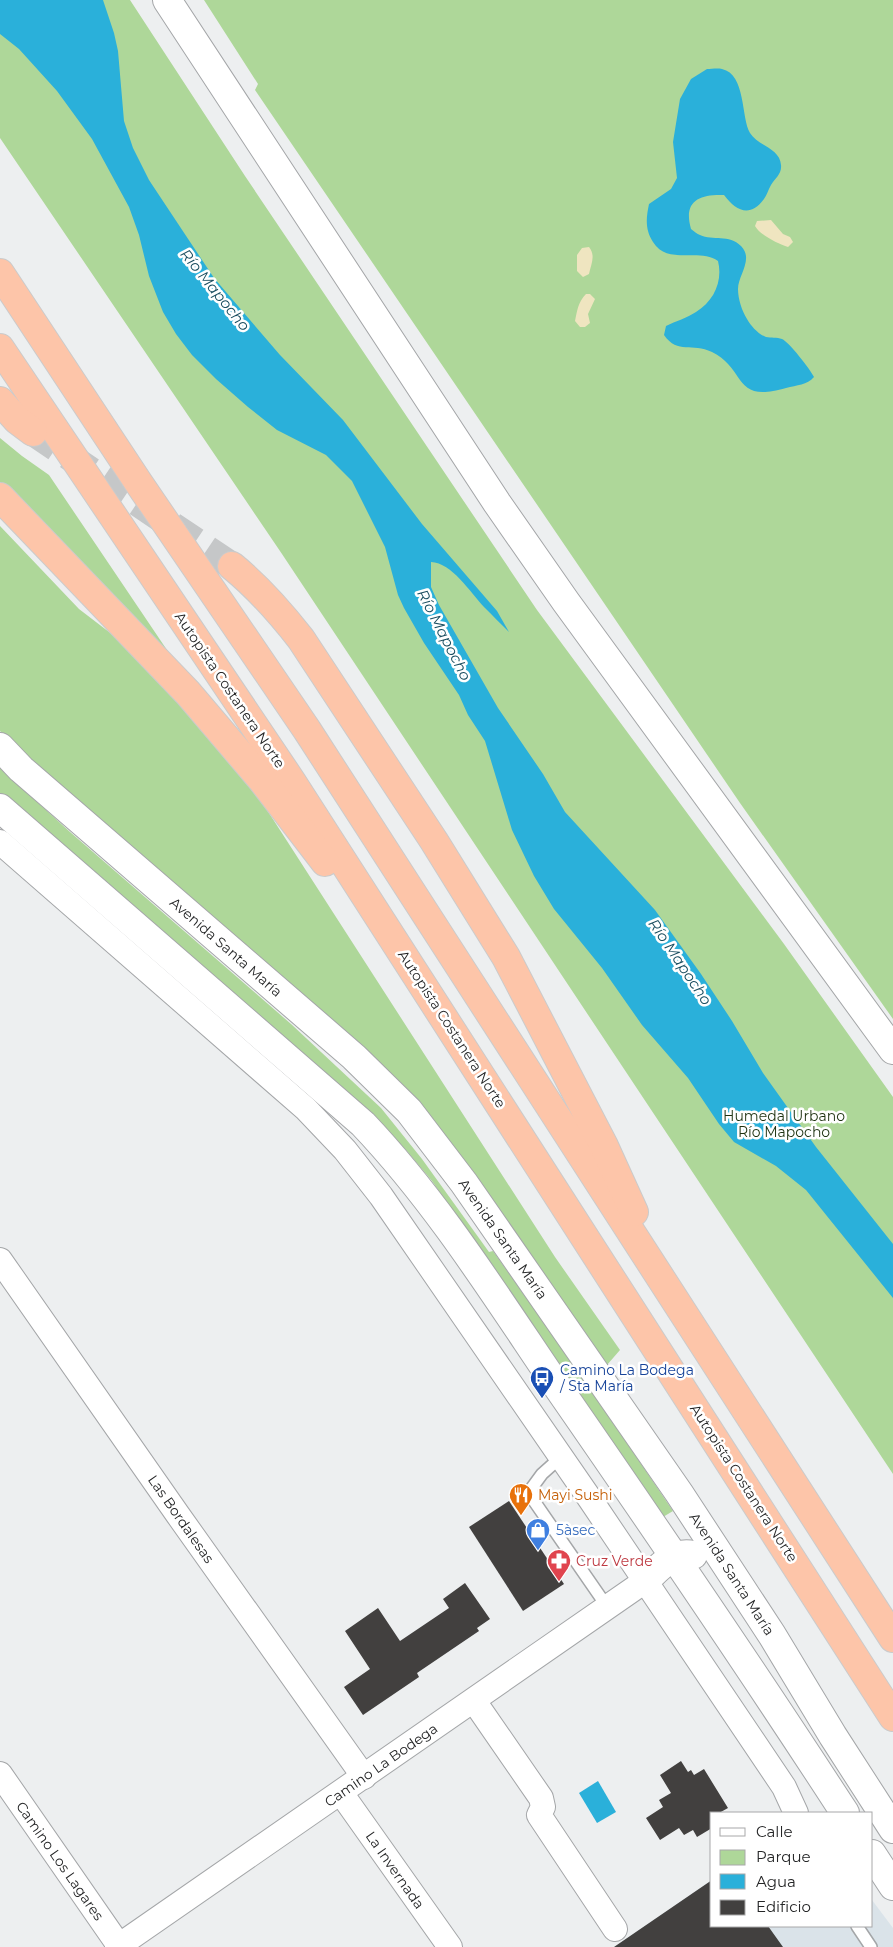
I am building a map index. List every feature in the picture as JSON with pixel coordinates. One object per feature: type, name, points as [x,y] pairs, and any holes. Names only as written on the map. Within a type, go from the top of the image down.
[{"type":"highway","points":[[0,273],[143,490],[307,730],[893,1638]]},
{"type":"highway","name":"Autopista Costanera Norte","points":[[0,348],[292,782],[893,1717]]},
{"type":"highway","points":[[0,401],[17,420],[33,432]]},
{"type":"highway","points":[[0,497],[182,686],[230,742],[262,780],[450,1026]]},
{"type":"highway","points":[[232,566],[256,586],[301,639],[434,841],[506,957],[604,1146],[663,1282]]},
{"type":"main road","points":[[168,0],[497,502],[572,610],[893,1050]]},
{"type":"main road","name":"Avenida Santa María","points":[[0,747],[28,776],[354,1057],[382,1082],[409,1111],[469,1191],[674,1484],[772,1635],[833,1736],[893,1829]]},
{"type":"main road","points":[[0,808],[362,1124],[395,1158],[422,1192],[473,1264],[675,1556],[842,1811]]},
{"type":"main road","points":[[645,1581],[665,1562],[675,1556],[688,1554],[700,1556],[713,1564],[742,1590]]},
{"type":"main road","points":[[645,1581],[678,1587],[707,1604]]},
{"type":"main road","points":[[873,1856],[893,1886]]},
{"type":"street","points":[[3,849],[306,1109],[345,1150],[381,1196],[561,1457],[784,1787],[796,1812]]},
{"type":"street","name":"Las Bordalesas","points":[[0,1260],[364,1777]]},
{"type":"street","name":"Camino La Bodega","points":[[118,1947],[645,1581]]},
{"type":"street","points":[[474,1701],[541,1798],[544,1807],[539,1815],[615,1929]]},
{"type":"street","name":"Camino Los Lagares","points":[[0,1774],[118,1947]]},
{"type":"street","name":"La Invernada","points":[[341,1793],[450,1947]]},
{"type":"lane","points":[[561,1457],[542,1474],[531,1489],[534,1501],[608,1608]]},
{"type":"lane","points":[[858,1927],[872,1947]]},
{"type":"shaded area","points":[[710,1881],[710,1927],[873,1927],[873,1901],[893,1928],[893,1947],[614,1947]]},
{"type":"green space","name":"Humedal Urbano Río Mapocho","points":[[0,0],[130,0],[245,176],[537,610],[784,944],[893,1097],[893,1474],[282,554],[0,138]]},
{"type":"green space","points":[[204,0],[893,0],[893,1019],[740,803],[255,90],[258,84]]},
{"type":"green space","points":[[0,438],[49,475],[169,653],[165,656],[0,482]]},
{"type":"green space","points":[[0,526],[79,609],[139,655],[249,782],[555,1257],[620,1350],[607,1365],[473,1172],[447,1138],[417,1105],[28,760],[0,731]]},
{"type":"green space","points":[[0,768],[70,832],[291,1024],[381,1108],[422,1159],[489,1252],[493,1251],[568,1356],[673,1511],[663,1517],[432,1181],[406,1150],[378,1123],[0,793]]},
{"type":"sand","points":[[771,220],[783,234],[790,237],[793,242],[788,247],[765,236],[755,226],[757,221]]},
{"type":"sand","points":[[589,247],[593,257],[592,263],[589,274],[583,277],[577,271],[577,255],[582,248]]},
{"type":"sand","points":[[586,294],[590,294],[595,299],[588,314],[590,323],[585,327],[580,327],[575,321],[577,310]]},
{"type":"water","name":"Río Mapocho","points":[[0,0],[103,0],[118,51],[124,121],[133,148],[149,180],[214,278],[280,355],[343,420],[422,524],[497,611],[509,632],[453,573],[446,567],[431,562],[431,587],[439,605],[498,708],[543,774],[565,812],[655,910],[701,974],[763,1073],[816,1147],[893,1244],[893,1298],[806,1190],[776,1166],[734,1142],[719,1124],[688,1078],[642,1025],[602,968],[554,909],[534,876],[512,830],[485,741],[468,715],[459,695],[424,643],[404,608],[398,595],[385,547],[352,481],[326,455],[277,430],[248,407],[192,355],[176,334],[163,312],[149,276],[139,235],[129,207],[92,139],[57,91],[19,49],[0,34]]},
{"type":"water","points":[[707,69],[722,69],[730,73],[735,79],[742,97],[750,133],[777,155],[780,159],[781,168],[764,199],[754,209],[743,210],[738,208],[724,195],[707,196],[695,201],[689,212],[691,229],[705,237],[736,242],[745,251],[746,262],[738,289],[743,312],[751,324],[763,336],[782,339],[799,356],[814,377],[802,384],[769,392],[757,392],[748,388],[723,359],[712,352],[705,349],[680,347],[669,341],[664,335],[666,326],[693,314],[708,302],[718,283],[718,261],[710,257],[675,255],[659,249],[650,237],[647,224],[649,204],[671,189],[677,178],[673,142],[680,99],[691,79]]},
{"type":"water","points":[[598,1781],[616,1812],[597,1823],[579,1793]]},
{"type":"building","points":[[509,1501],[564,1584],[523,1611],[469,1527]]},
{"type":"building","points":[[465,1583],[490,1619],[477,1628],[479,1631],[417,1673],[419,1677],[363,1715],[344,1687],[370,1669],[345,1631],[378,1608],[400,1641],[449,1608],[443,1599]]},
{"type":"building","points":[[681,1761],[688,1772],[691,1770],[694,1775],[704,1769],[728,1808],[721,1812],[710,1812],[710,1829],[697,1837],[693,1830],[684,1835],[679,1828],[660,1840],[646,1818],[663,1807],[659,1800],[671,1793],[660,1775]]},
{"type":"building","points":[[710,1881],[710,1927],[769,1927],[783,1947],[614,1947]]},
{"type":"tunnel","points":[[33,432],[232,566]]},
{"type":"place","name":"Camino La Bodega / Sta María","points":[[542,1399]]},
{"type":"place","name":"Mayi Sushi","points":[[521,1516]]},
{"type":"place","name":"5àsec","points":[[538,1551]]},
{"type":"place","name":"Cruz Verde","points":[[559,1582]]}]
